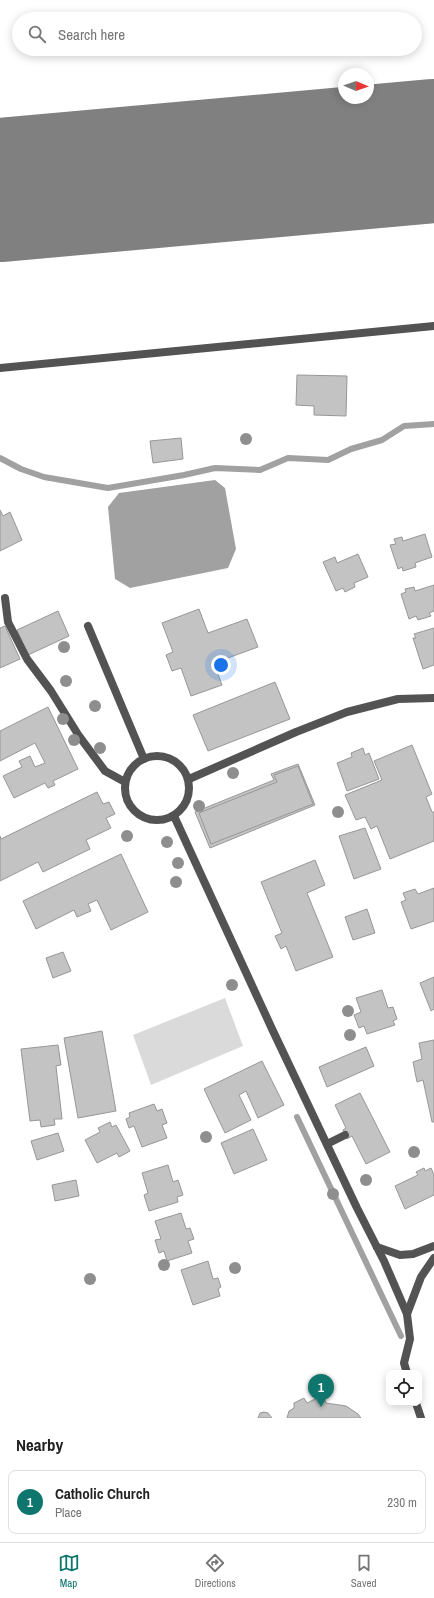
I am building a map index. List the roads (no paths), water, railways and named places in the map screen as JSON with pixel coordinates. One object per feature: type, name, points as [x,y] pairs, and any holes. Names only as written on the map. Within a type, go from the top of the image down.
[{"type":"street","points":[[0,368],[434,326]]},
{"type":"street","points":[[5,598],[8,622],[27,659],[51,691],[79,736],[105,771],[126,782]]},
{"type":"street","points":[[88,626],[144,759]]},
{"type":"street","points":[[189,779],[296,732],[347,712],[398,699],[434,698]]},
{"type":"street","points":[[155,755],[167,756],[176,761],[184,769],[189,779],[190,790],[182,809],[174,816],[154,820],[144,817],[135,811],[129,803],[125,793],[129,773],[135,764],[144,759],[155,755]]},
{"type":"street","points":[[174,816],[210,897],[228,930],[407,1314],[410,1339],[404,1363],[406,1370]]},
{"type":"street","points":[[327,1144],[345,1135]]},
{"type":"street","points":[[377,1247],[400,1255],[413,1254],[434,1246]]},
{"type":"street","points":[[407,1314],[421,1277],[434,1258]]},
{"type":"street","points":[[417,1406],[421,1418]]},
{"type":"waterway","points":[[0,458],[21,469],[44,477],[108,488],[215,468],[260,470],[288,458],[328,460],[351,449],[382,440],[404,426],[434,424]]},
{"type":"waterway","points":[[297,1117],[401,1336]]},
{"type":"place","name":"Catholic Church","points":[[321,1407]]}]
